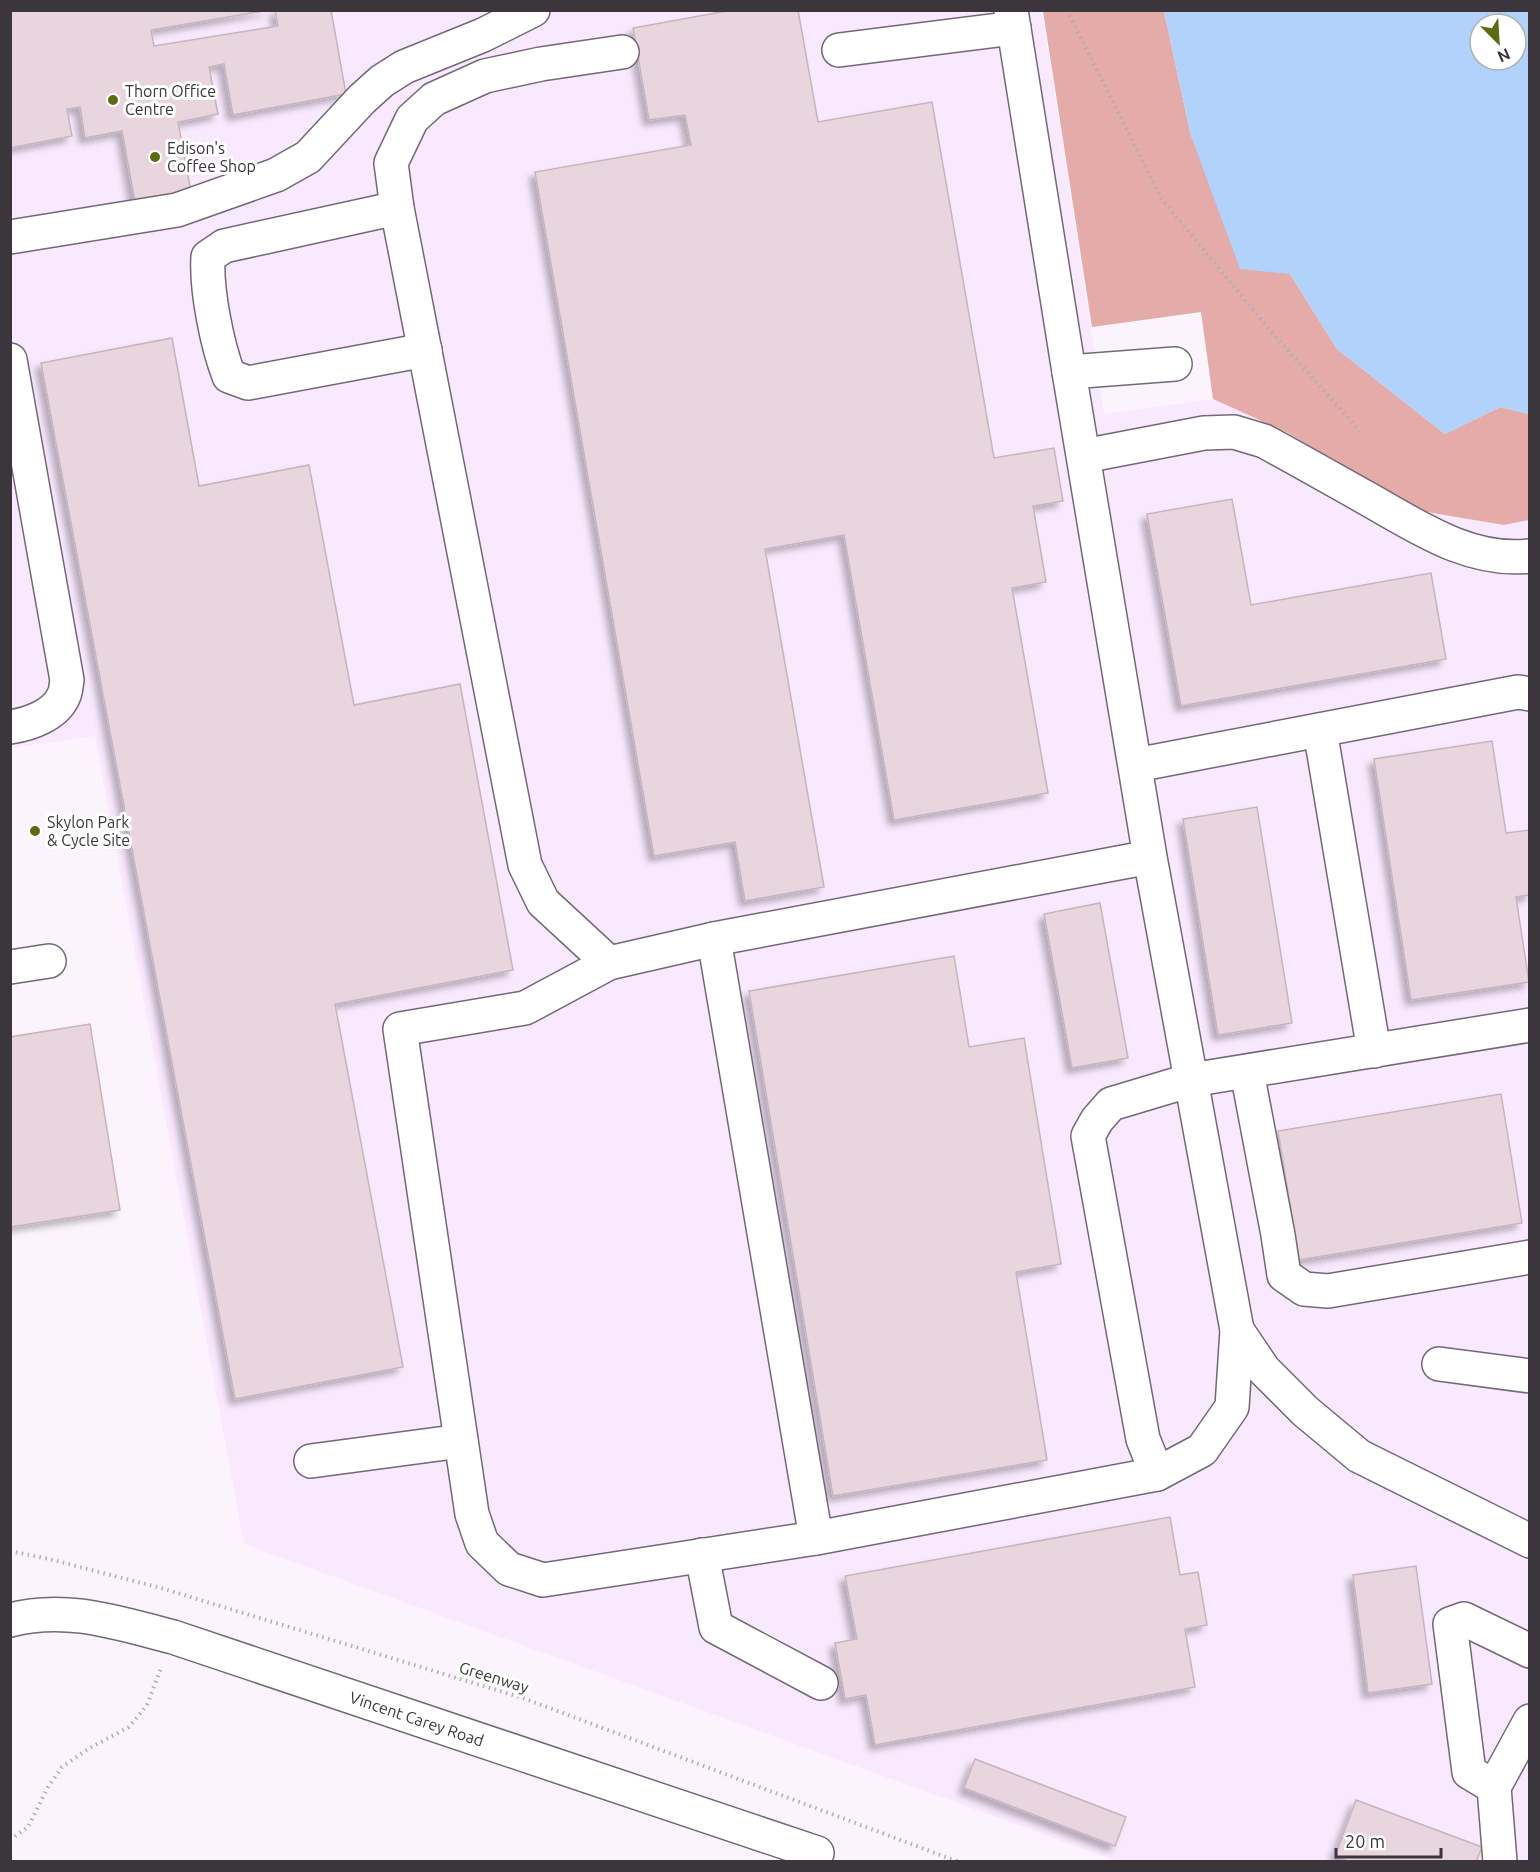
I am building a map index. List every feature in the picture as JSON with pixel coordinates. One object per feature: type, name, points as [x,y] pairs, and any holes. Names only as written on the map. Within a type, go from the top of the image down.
[{"type":"street","points":[[10,237],[177,210],[276,175],[308,157],[382,81],[404,67],[483,35],[533,10]]},
{"type":"street","points":[[839,50],[1013,19],[1150,857],[1237,1330],[1232,1407],[1202,1450],[1157,1474],[816,1538],[543,1580],[509,1569],[482,1543],[472,1514],[400,1029],[525,1008],[609,963],[714,939],[1150,857]]},
{"type":"street","points":[[609,963],[543,902],[525,865],[397,208],[391,163],[412,119],[434,99],[484,76],[541,64],[622,52]]},
{"type":"street","points":[[397,208],[224,246],[208,256],[207,272],[220,354],[229,376],[248,383],[425,350]]},
{"type":"street","points":[[10,360],[67,680],[64,695],[54,709],[40,718],[10,728]]},
{"type":"street","points":[[1069,372],[1175,364]]},
{"type":"street","points":[[1084,456],[1204,433],[1234,432],[1264,441],[1446,543],[1487,554],[1530,556]]},
{"type":"street","points":[[1136,765],[1518,692],[1530,694]]},
{"type":"street","points":[[1320,730],[1374,1051]]},
{"type":"street","points":[[714,939],[816,1538]]},
{"type":"street","points":[[10,967],[49,961]]},
{"type":"street","points":[[1157,1474],[1143,1439],[1088,1136],[1097,1120],[1111,1104],[1191,1080],[1530,1025]]},
{"type":"street","points":[[1247,1072],[1284,1275],[1304,1289],[1328,1291],[1530,1257]]},
{"type":"street","points":[[1237,1330],[1263,1370],[1305,1411],[1359,1456],[1530,1541]]},
{"type":"street","points":[[1439,1364],[1530,1376]]},
{"type":"street","points":[[311,1461],[460,1441]]},
{"type":"street","points":[[702,1555],[716,1627],[821,1683]]},
{"type":"street","name":"Vincent Carey Road","points":[[10,1620],[54,1614],[85,1616],[173,1637],[818,1853]]},
{"type":"street","points":[[1494,1787],[1469,1772],[1450,1624],[1464,1619],[1530,1651]]},
{"type":"street","points":[[1500,1862],[1494,1787],[1530,1721]]},
{"type":"path","points":[[1067,10],[1161,198],[1268,328],[1360,431]]},
{"type":"path","name":"Greenway","points":[[10,1551],[161,1588],[523,1698],[959,1862]]},
{"type":"path","points":[[10,1840],[28,1827],[48,1787],[62,1767],[88,1749],[129,1727],[147,1705],[173,1637]]},
{"type":"shaded area","points":[[10,11],[732,11],[633,28],[649,120],[685,115],[691,145],[535,172],[654,855],[735,842],[745,900],[824,887],[765,549],[844,535],[894,819],[1048,793],[1012,588],[1033,506],[1063,500],[1054,448],[994,458],[932,102],[818,122],[798,11],[1042,11],[1104,414],[1213,399],[1504,525],[1529,520],[1529,1861],[1117,1861],[244,1544],[95,736],[11,748]],"holes":[[[172,338],[199,486],[309,465],[354,705],[460,685],[513,970],[335,1004],[403,1366],[235,1399],[41,363]],[[1170,1517],[1180,1575],[1198,1573],[1207,1625],[1185,1629],[1195,1686],[875,1745],[866,1695],[845,1699],[835,1644],[857,1639],[846,1576]]]},
{"type":"shaded area","points":[[1043,11],[1164,11],[1191,136],[1290,274],[1337,349],[1445,434],[1500,407],[1529,414],[1529,520],[1504,525],[1415,510],[1288,433],[1213,399],[1201,312],[1092,327]]},
{"type":"water","points":[[1164,11],[1529,11],[1529,414],[1500,407],[1445,434],[1337,349],[1290,274],[1240,269],[1191,136]]},
{"type":"building","name":"Thorn Office Centre","points":[[10,10],[269,10],[151,30],[154,46],[278,26],[275,10],[331,10],[346,94],[233,115],[224,64],[209,67],[218,114],[178,122],[191,192],[135,202],[122,131],[85,138],[80,107],[67,109],[72,136],[10,148]]},
{"type":"building","points":[[732,10],[798,10],[818,122],[932,102],[994,458],[1054,448],[1063,501],[1033,506],[1046,582],[1012,588],[1048,793],[894,820],[844,535],[765,549],[824,887],[745,901],[735,842],[654,856],[535,172],[691,145],[685,115],[649,120],[633,28]]},
{"type":"building","points":[[172,338],[199,486],[309,465],[354,705],[460,684],[513,970],[335,1004],[403,1367],[235,1399],[41,363]]},
{"type":"building","points":[[1232,499],[1251,605],[1431,573],[1446,659],[1181,706],[1147,514]]},
{"type":"building","points":[[1492,741],[1506,833],[1530,830],[1530,895],[1516,897],[1529,982],[1411,1000],[1374,759]]},
{"type":"building","points":[[1257,807],[1292,1023],[1218,1035],[1183,819]]},
{"type":"building","points":[[1100,903],[1128,1058],[1072,1068],[1044,914]]},
{"type":"building","points":[[954,956],[969,1047],[1024,1038],[1061,1264],[1016,1272],[1047,1460],[833,1496],[749,991]]},
{"type":"building","points":[[90,1024],[120,1210],[10,1227],[10,1037]]},
{"type":"building","points":[[1501,1094],[1522,1223],[1299,1260],[1278,1131]]},
{"type":"building","points":[[1170,1517],[1180,1575],[1198,1572],[1207,1625],[1185,1629],[1195,1687],[875,1745],[866,1695],[845,1699],[835,1643],[857,1639],[845,1576]]},
{"type":"building","points":[[1416,1566],[1432,1684],[1368,1693],[1353,1575]]},
{"type":"building","points":[[975,1759],[1126,1817],[1115,1846],[964,1788]]},
{"type":"building","points":[[1356,1800],[1482,1847],[1476,1862],[1350,1862],[1335,1856]]},
{"type":"place","name":"Thorn Office Centre","points":[[113,100]]},
{"type":"place","name":"Edison's Coffee Shop","points":[[155,157]]},
{"type":"place","name":"Skylon Park & Cycle Site","points":[[35,831]]}]
